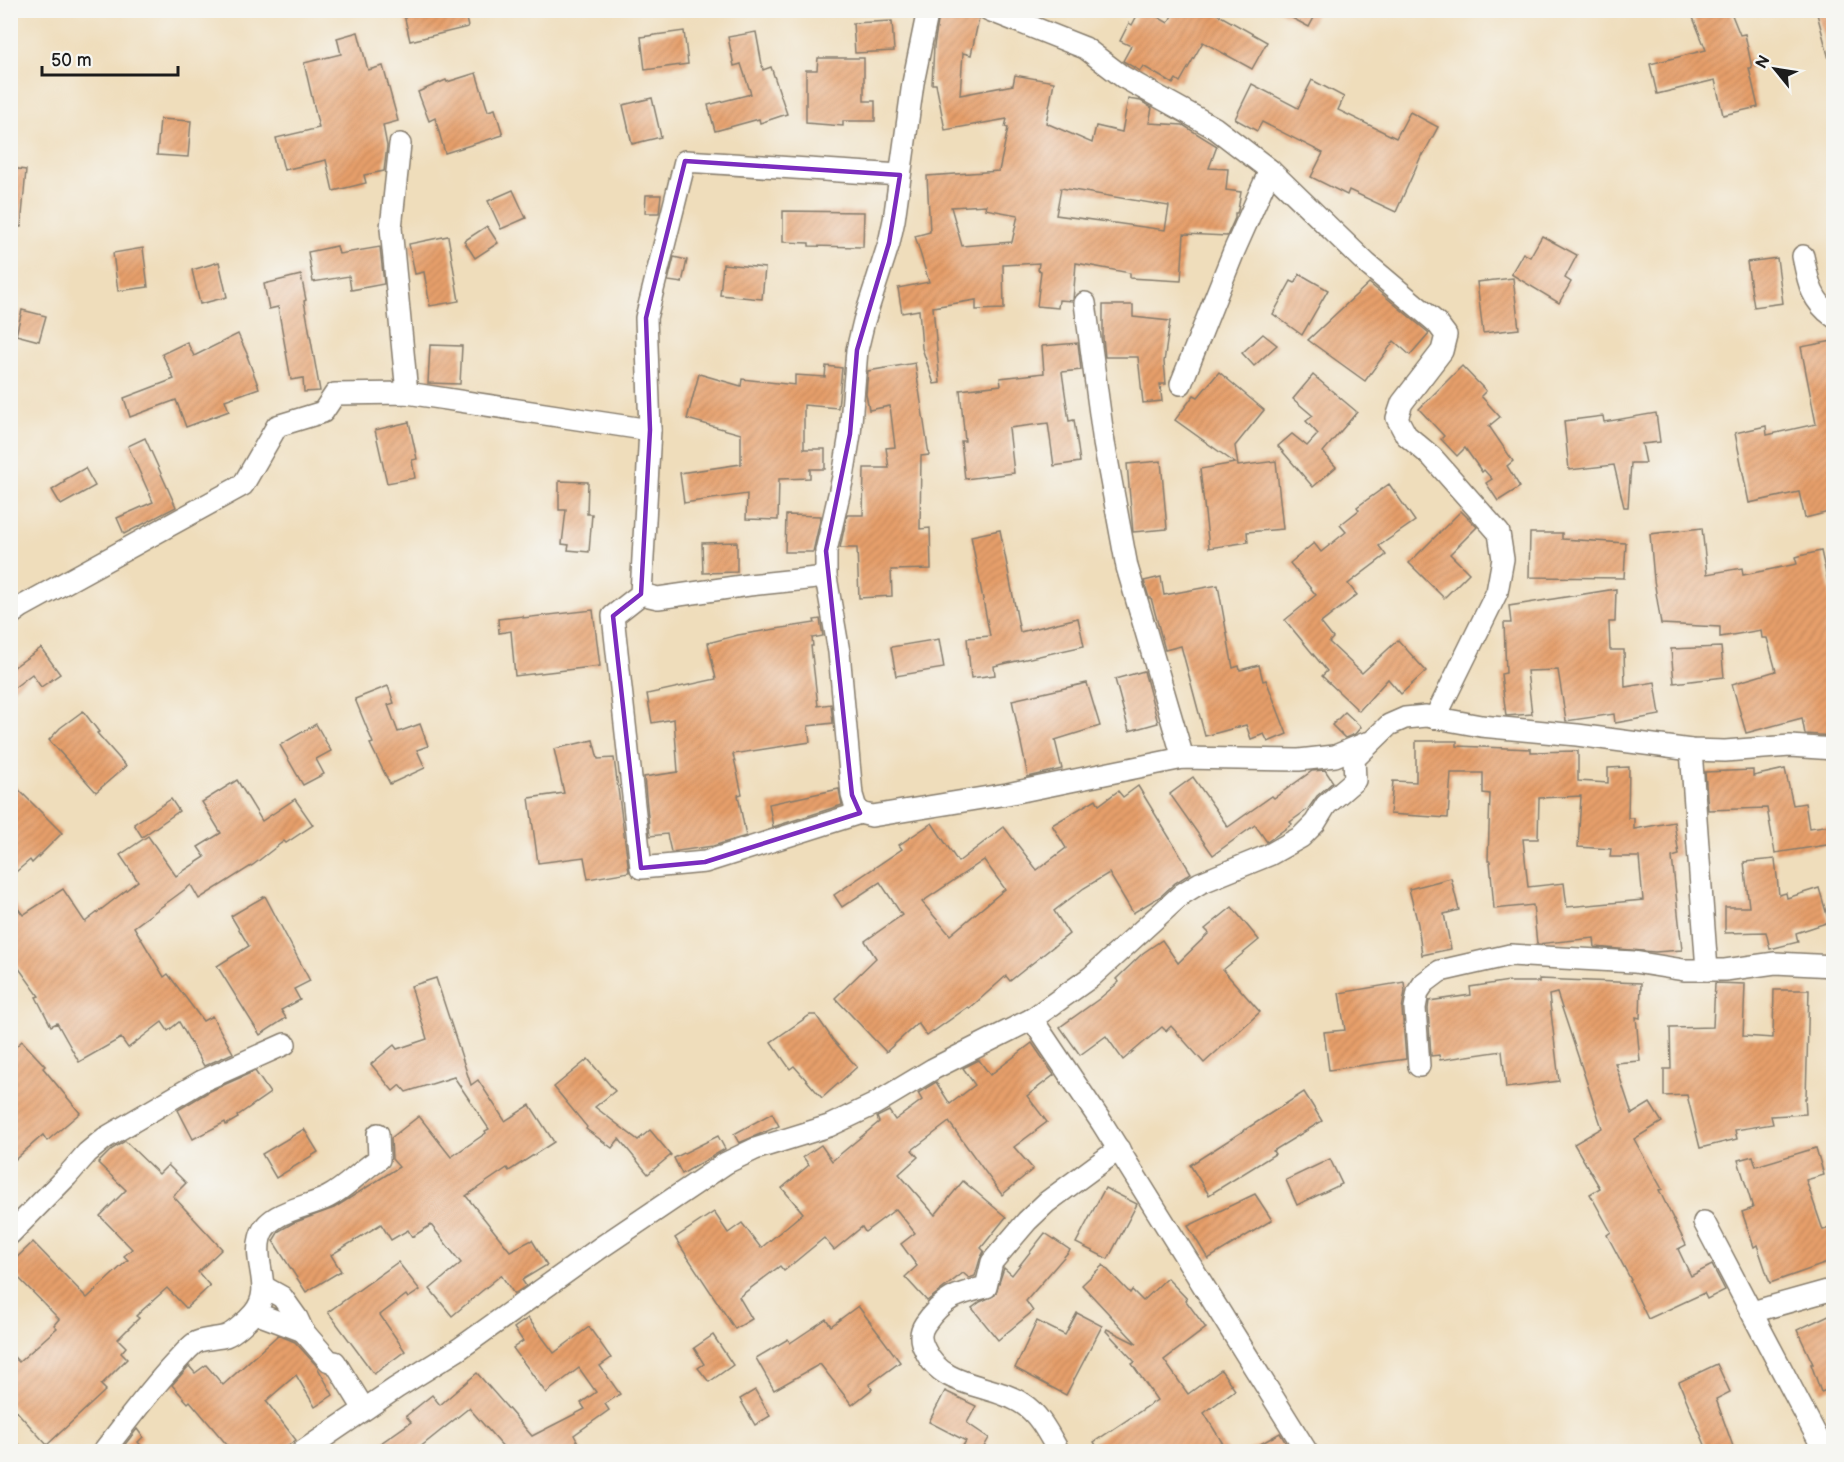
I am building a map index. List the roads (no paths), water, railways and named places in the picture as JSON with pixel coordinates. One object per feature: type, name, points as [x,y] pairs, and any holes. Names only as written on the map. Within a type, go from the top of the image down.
[{"type":"street","points":[[860,813],[852,795],[839,652],[826,576],[826,551],[850,434],[857,350],[889,243],[913,83],[928,10]]},
{"type":"street","points":[[988,10],[1085,48],[1123,77],[1215,128],[1270,170],[1367,264],[1437,323],[1446,335],[1443,351],[1402,403],[1397,417],[1406,435],[1432,458],[1499,533],[1503,559],[1497,592],[1435,718]]},
{"type":"street","points":[[400,144],[391,228],[406,393]]},
{"type":"street","points":[[900,175],[685,161],[646,318],[650,430],[641,594],[613,616],[641,868],[705,862],[860,813],[872,816],[1007,794],[1183,758],[1299,760],[1335,756],[1369,742]]},
{"type":"street","points":[[1181,384],[1234,251],[1270,170]]},
{"type":"street","points":[[1803,256],[1810,290],[1819,305],[1833,317]]},
{"type":"street","points":[[1085,303],[1104,443],[1127,567],[1183,758]]},
{"type":"street","points":[[10,615],[243,485],[277,426],[323,412],[335,394],[406,393],[650,430]]},
{"type":"street","points":[[641,594],[658,598],[826,576]]},
{"type":"street","points":[[302,1452],[459,1349],[600,1248],[726,1162],[755,1149],[829,1126],[873,1105],[933,1069],[1032,1019],[1091,977],[1182,894],[1200,883],[1269,855],[1301,837],[1315,824],[1326,805],[1355,780],[1354,759],[1389,725],[1405,718],[1435,718],[1481,726],[1577,735],[1691,750],[1725,751],[1790,746],[1833,749]]},
{"type":"street","points":[[1691,750],[1707,970]]},
{"type":"street","points":[[1183,758],[1225,771]]},
{"type":"street","points":[[1419,1066],[1415,1008],[1418,993],[1424,983],[1440,970],[1510,955],[1634,962],[1684,970],[1725,970],[1775,963],[1833,966]]},
{"type":"street","points":[[1032,1019],[1119,1149],[1307,1452]]},
{"type":"street","points":[[10,1234],[105,1138],[202,1081],[285,1044]]},
{"type":"street","points":[[103,1452],[150,1389],[195,1342],[228,1335],[255,1313],[264,1287],[259,1248],[264,1227],[270,1221],[327,1198],[342,1189],[379,1159],[378,1134]]},
{"type":"street","points":[[1059,1452],[1039,1419],[1024,1404],[947,1375],[935,1366],[921,1341],[922,1328],[933,1313],[955,1295],[986,1287],[992,1262],[1027,1221],[1047,1202],[1119,1149]]},
{"type":"street","points":[[1704,1222],[1825,1452]]},
{"type":"street","points":[[264,1287],[282,1297],[303,1331],[329,1361],[335,1362],[364,1410]]},
{"type":"street","points":[[1752,1312],[1833,1289]]},
{"type":"street","points":[[255,1313],[303,1331]]}]
